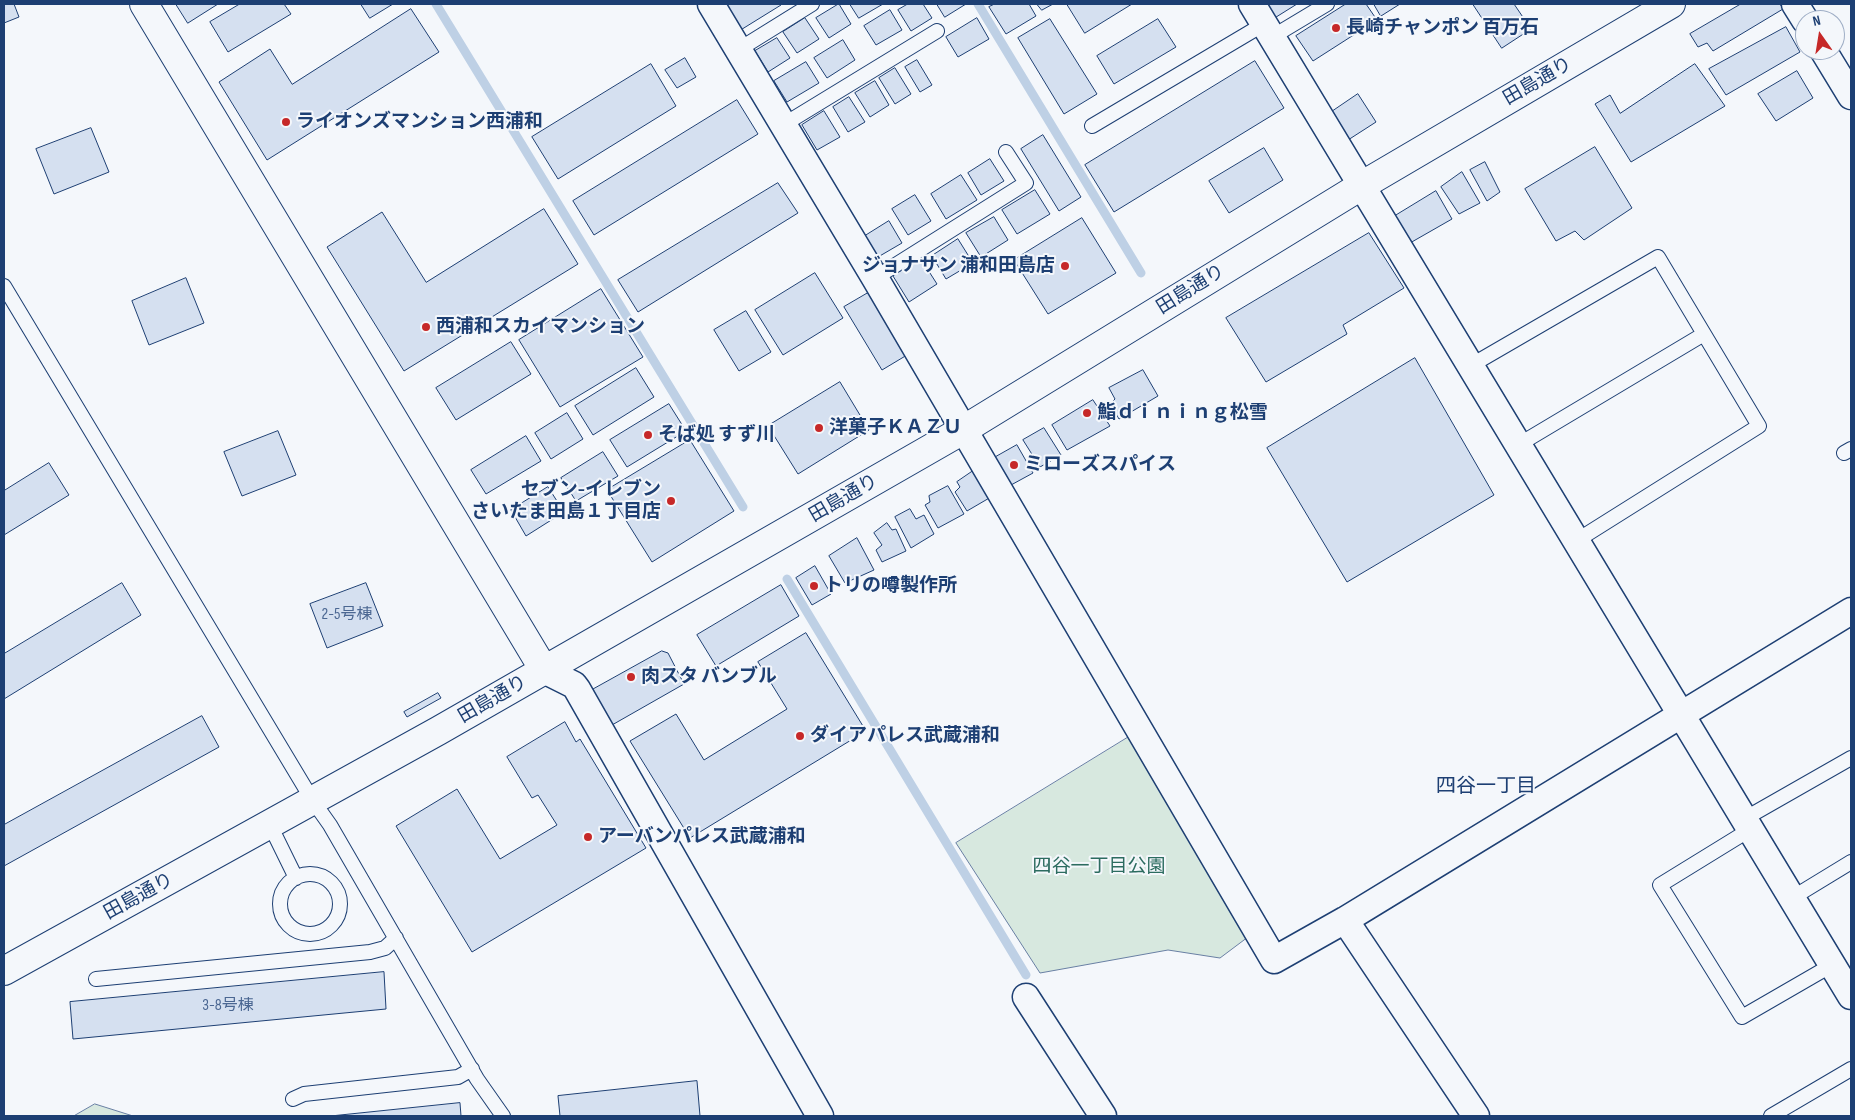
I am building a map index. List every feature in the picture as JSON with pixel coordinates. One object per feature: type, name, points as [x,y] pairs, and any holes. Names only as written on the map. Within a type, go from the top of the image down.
[{"type":"street","points":[[144,4],[544,670],[574,685],[577,689],[820,1116]]},
{"type":"street","points":[[711,4],[875,278],[1274,960],[1345,920],[1851,611]]},
{"type":"street","name":"田島通り","points":[[4,971],[313,801],[963,430],[1361,186],[1671,4]]},
{"type":"street","points":[[1262,22],[1792,898],[1840,968],[1851,996]]},
{"type":"street","points":[[1829,60],[1851,96]]},
{"type":"street","points":[[1345,920],[1476,1116]]},
{"type":"street","points":[[1026,997],[1104,1116]]},
{"type":"lane","points":[[738,50],[812,4]]},
{"type":"lane","points":[[1092,126],[1262,22],[1327,4]]},
{"type":"lane","points":[[783,125],[937,32]]},
{"type":"lane","points":[[875,278],[1026,183],[1006,152]]},
{"type":"lane","points":[[1470,366],[1658,256],[1759,426],[1576,541]]},
{"type":"lane","points":[[4,286],[313,801],[330,825],[472,1069],[504,1116]]},
{"type":"lane","points":[[1518,445],[1704,334]]},
{"type":"lane","points":[[1840,968],[1742,1017],[1660,885],[1747,824],[1851,758]]},
{"type":"lane","points":[[270,825],[296,878]]},
{"type":"lane","points":[[1792,898],[1851,862]]},
{"type":"lane","points":[[312,874],[320,876],[333,884],[338,892],[340,907],[338,915],[328,928],[314,934],[307,934],[287,923],[283,917],[281,902],[285,888],[296,878],[312,874]]},
{"type":"lane","points":[[96,979],[370,952],[385,948],[396,938]]},
{"type":"lane","points":[[293,1099],[304,1094],[458,1077],[472,1069]]},
{"type":"lane","points":[[1771,1116],[1851,1069]]},
{"type":"green space","name":"四谷一丁目公園","points":[[1132,735],[1252,934],[1220,958],[1168,950],[1040,973],[956,843]]},
{"type":"green space","points":[[95,1104],[133,1116],[74,1116]]},
{"type":"building","points":[[4,4],[14,4],[19,17],[4,23]]},
{"type":"building","points":[[176,4],[218,4],[188,23]]},
{"type":"building","points":[[240,4],[284,4],[291,14],[228,52],[210,22]]},
{"type":"building","points":[[361,4],[393,4],[370,18]]},
{"type":"building","points":[[729,4],[781,5],[739,31],[724,7]]},
{"type":"building","points":[[839,4],[851,24],[829,38],[816,18]]},
{"type":"building","points":[[850,4],[883,4],[859,18]]},
{"type":"building","points":[[908,4],[923,4],[932,18],[911,31],[898,10]]},
{"type":"building","points":[[937,4],[966,4],[945,17]]},
{"type":"building","points":[[995,4],[1029,4],[1036,16],[1006,34],[989,7]]},
{"type":"building","points":[[1037,4],[1053,4],[1042,10]]},
{"type":"building","points":[[1067,4],[1132,4],[1085,33]]},
{"type":"building","points":[[1263,4],[1297,4],[1273,19]]},
{"type":"building","name":"長崎チャンポン 百万石","points":[[1346,4],[1366,4],[1377,20],[1313,61],[1296,36]]},
{"type":"building","points":[[1374,4],[1400,4],[1381,16]]},
{"type":"building","points":[[1473,4],[1514,4],[1531,29],[1502,48]]},
{"type":"building","points":[[1741,4],[1780,4],[1783,9],[1713,51],[1707,43],[1698,47],[1690,34]]},
{"type":"building","name":"ライオンズマンション西浦和","points":[[411,9],[439,52],[267,160],[219,82],[270,49],[292,84]]},
{"type":"building","points":[[890,10],[902,30],[876,45],[864,26]]},
{"type":"building","points":[[805,18],[819,39],[797,53],[783,32]]},
{"type":"building","points":[[977,18],[989,39],[958,57],[946,37]]},
{"type":"building","points":[[1050,19],[1097,94],[1064,114],[1018,38]]},
{"type":"building","points":[[1158,19],[1176,47],[1114,84],[1097,56]]},
{"type":"building","points":[[1786,27],[1795,43],[1795,55],[1726,95],[1709,69]]},
{"type":"building","points":[[777,38],[790,58],[768,72],[755,51]]},
{"type":"building","points":[[843,40],[855,60],[827,78],[814,58]]},
{"type":"building","points":[[685,58],[696,77],[677,88],[665,70]]},
{"type":"building","points":[[917,60],[932,85],[920,92],[905,67]]},
{"type":"building","points":[[1255,61],[1284,108],[1114,212],[1085,165]]},
{"type":"building","points":[[806,62],[819,83],[787,102],[774,81]]},
{"type":"building","points":[[651,64],[676,106],[558,179],[532,137]]},
{"type":"building","points":[[1695,64],[1725,106],[1631,162],[1595,104],[1610,95],[1620,113]]},
{"type":"building","points":[[895,68],[911,94],[895,104],[879,78]]},
{"type":"building","points":[[1797,71],[1813,98],[1776,121],[1758,94]]},
{"type":"building","points":[[875,81],[889,105],[870,117],[855,93]]},
{"type":"building","points":[[1358,94],[1376,122],[1348,140],[1330,113]]},
{"type":"building","points":[[849,97],[865,122],[848,132],[833,107]]},
{"type":"building","points":[[737,100],[758,134],[594,235],[573,201]]},
{"type":"building","points":[[824,111],[840,137],[817,150],[802,125]]},
{"type":"building","points":[[91,128],[109,172],[54,194],[36,149]]},
{"type":"building","points":[[1043,135],[1081,197],[1059,211],[1021,149]]},
{"type":"building","points":[[1595,147],[1632,208],[1584,240],[1575,231],[1556,241],[1525,189]]},
{"type":"building","points":[[1264,148],[1283,180],[1229,213],[1209,181]]},
{"type":"building","points":[[990,159],[1004,181],[981,195],[968,173]]},
{"type":"building","points":[[1485,162],[1500,192],[1487,201],[1470,170]]},
{"type":"building","points":[[1462,172],[1480,203],[1459,214],[1441,187]]},
{"type":"building","points":[[961,175],[977,200],[946,219],[931,194]]},
{"type":"building","points":[[778,183],[798,213],[638,312],[618,280]]},
{"type":"building","points":[[1035,190],[1050,214],[1017,234],[1002,210]]},
{"type":"building","points":[[1436,191],[1452,219],[1410,243],[1395,216]]},
{"type":"building","points":[[915,195],[931,221],[908,235],[892,209]]},
{"type":"building","name":"西浦和スカイマンション","points":[[544,209],[578,264],[404,371],[327,247],[382,212],[426,282]]},
{"type":"building","points":[[994,217],[1008,240],[981,257],[966,233]]},
{"type":"building","name":"ジョナサン 浦和田島店","points":[[1082,218],[1116,273],[1048,314],[1014,260]]},
{"type":"building","points":[[889,221],[902,243],[878,257],[865,236]]},
{"type":"building","points":[[1369,233],[1404,288],[1343,325],[1347,334],[1266,382],[1226,318]]},
{"type":"building","points":[[958,239],[973,263],[946,279],[932,256]]},
{"type":"building","points":[[921,259],[937,284],[909,302],[893,276]]},
{"type":"building","points":[[815,273],[843,318],[783,355],[755,310]]},
{"type":"building","points":[[186,278],[204,323],[149,345],[132,301]]},
{"type":"building","points":[[601,289],[643,357],[560,407],[519,340]]},
{"type":"building","points":[[868,293],[907,355],[882,370],[844,307]]},
{"type":"building","points":[[746,311],[771,352],[739,371],[714,330]]},
{"type":"building","points":[[511,342],[531,374],[456,420],[436,388]]},
{"type":"building","points":[[1415,358],[1494,495],[1347,582],[1267,448]]},
{"type":"building","points":[[636,368],[654,397],[593,435],[575,406]]},
{"type":"building","points":[[1143,370],[1158,396],[1119,419],[1110,404],[1115,399],[1109,388]]},
{"type":"building","name":"洋菓子ＫＡＺＵ","points":[[840,382],[869,430],[798,474],[768,426]]},
{"type":"building","name":"鮨ｄｉｎｉｎｇ松雪","points":[[1093,400],[1110,426],[1067,450],[1052,425]]},
{"type":"building","name":"そば処 すず川","points":[[669,404],[686,431],[627,467],[610,440]]},
{"type":"building","points":[[567,413],[583,439],[551,459],[535,433]]},
{"type":"building","points":[[1044,428],[1061,455],[1040,467],[1023,440]]},
{"type":"building","points":[[278,431],[296,475],[242,496],[224,452]]},
{"type":"building","points":[[526,436],[541,461],[486,494],[471,470]]},
{"type":"building","name":"セブン-イレブン さいたま田島１丁目店","points":[[690,440],[734,511],[652,562],[607,490]]},
{"type":"building","name":"ミローズスパイス","points":[[1017,445],[1033,473],[1011,485],[994,458]]},
{"type":"building","points":[[603,452],[618,476],[576,501],[561,478]]},
{"type":"building","points":[[49,463],[69,495],[4,535],[4,491]]},
{"type":"building","points":[[976,469],[991,497],[967,511],[955,492],[960,487],[957,482]]},
{"type":"building","points":[[948,486],[964,514],[938,528],[925,505],[930,502],[929,496]]},
{"type":"building","points":[[548,487],[564,512],[526,536],[511,510]]},
{"type":"building","points":[[910,509],[916,519],[924,515],[934,534],[911,548],[895,517]]},
{"type":"building","points":[[887,523],[892,530],[896,529],[906,551],[882,562],[876,550],[882,545],[874,533]]},
{"type":"building","points":[[857,538],[874,570],[845,583],[829,556]]},
{"type":"building","name":"トリの噂製作所","points":[[815,566],[831,594],[812,605],[796,578]]},
{"type":"building","points":[[122,583],[141,615],[4,699],[4,654]]},
{"type":"building","points":[[366,583],[383,626],[327,648],[310,604]]},
{"type":"building","points":[[781,585],[799,616],[716,666],[697,635]]},
{"type":"building","name":"ダイアパレス武蔵浦和","points":[[806,633],[866,731],[690,838],[630,741],[676,714],[704,760],[787,709],[758,662]]},
{"type":"building","points":[[662,651],[668,653],[684,684],[612,725],[592,690]]},
{"type":"building","points":[[438,693],[441,698],[407,717],[404,712]]},
{"type":"building","points":[[202,716],[219,747],[4,866],[4,825]]},
{"type":"building","name":"アーバンパレス武蔵浦和","points":[[565,722],[576,742],[580,739],[646,848],[472,952],[396,826],[457,789],[500,859],[557,825],[538,795],[532,798],[507,757]]},
{"type":"building","points":[[384,972],[386,1009],[73,1039],[70,1002]]},
{"type":"building","points":[[697,1081],[700,1116],[560,1116],[558,1096]]},
{"type":"building","points":[[460,1103],[461,1116],[331,1116]]},
{"type":"waterway","points":[[436,4],[743,507]]},
{"type":"waterway","points":[[978,4],[1141,273]]},
{"type":"waterway","points":[[787,579],[1026,975]]},
{"type":"place","name":"長崎チャンポン 百万石","points":[[1336,28]]},
{"type":"place","name":"ライオンズマンション西浦和","points":[[286,122]]},
{"type":"place","name":"ジョナサン 浦和田島店","points":[[1065,266]]},
{"type":"place","name":"西浦和スカイマンション","points":[[426,327]]},
{"type":"place","name":"鮨ｄｉｎｉｎｇ松雪","points":[[1087,413]]},
{"type":"place","name":"洋菓子ＫＡＺＵ","points":[[819,428]]},
{"type":"place","name":"そば処 すず川","points":[[648,435]]},
{"type":"place","name":"ミローズスパイス","points":[[1014,465]]},
{"type":"place","name":"セブン-イレブン さいたま田島１丁目店","points":[[671,501]]},
{"type":"place","name":"トリの噂製作所","points":[[814,586]]},
{"type":"place","name":"肉スタ バンブル","points":[[631,677]]},
{"type":"place","name":"ダイアパレス武蔵浦和","points":[[800,736]]},
{"type":"place","name":"アーバンパレス武蔵浦和","points":[[588,837]]},
{"type":"district","name":"四谷一丁目","points":[[1486,787]]}]
